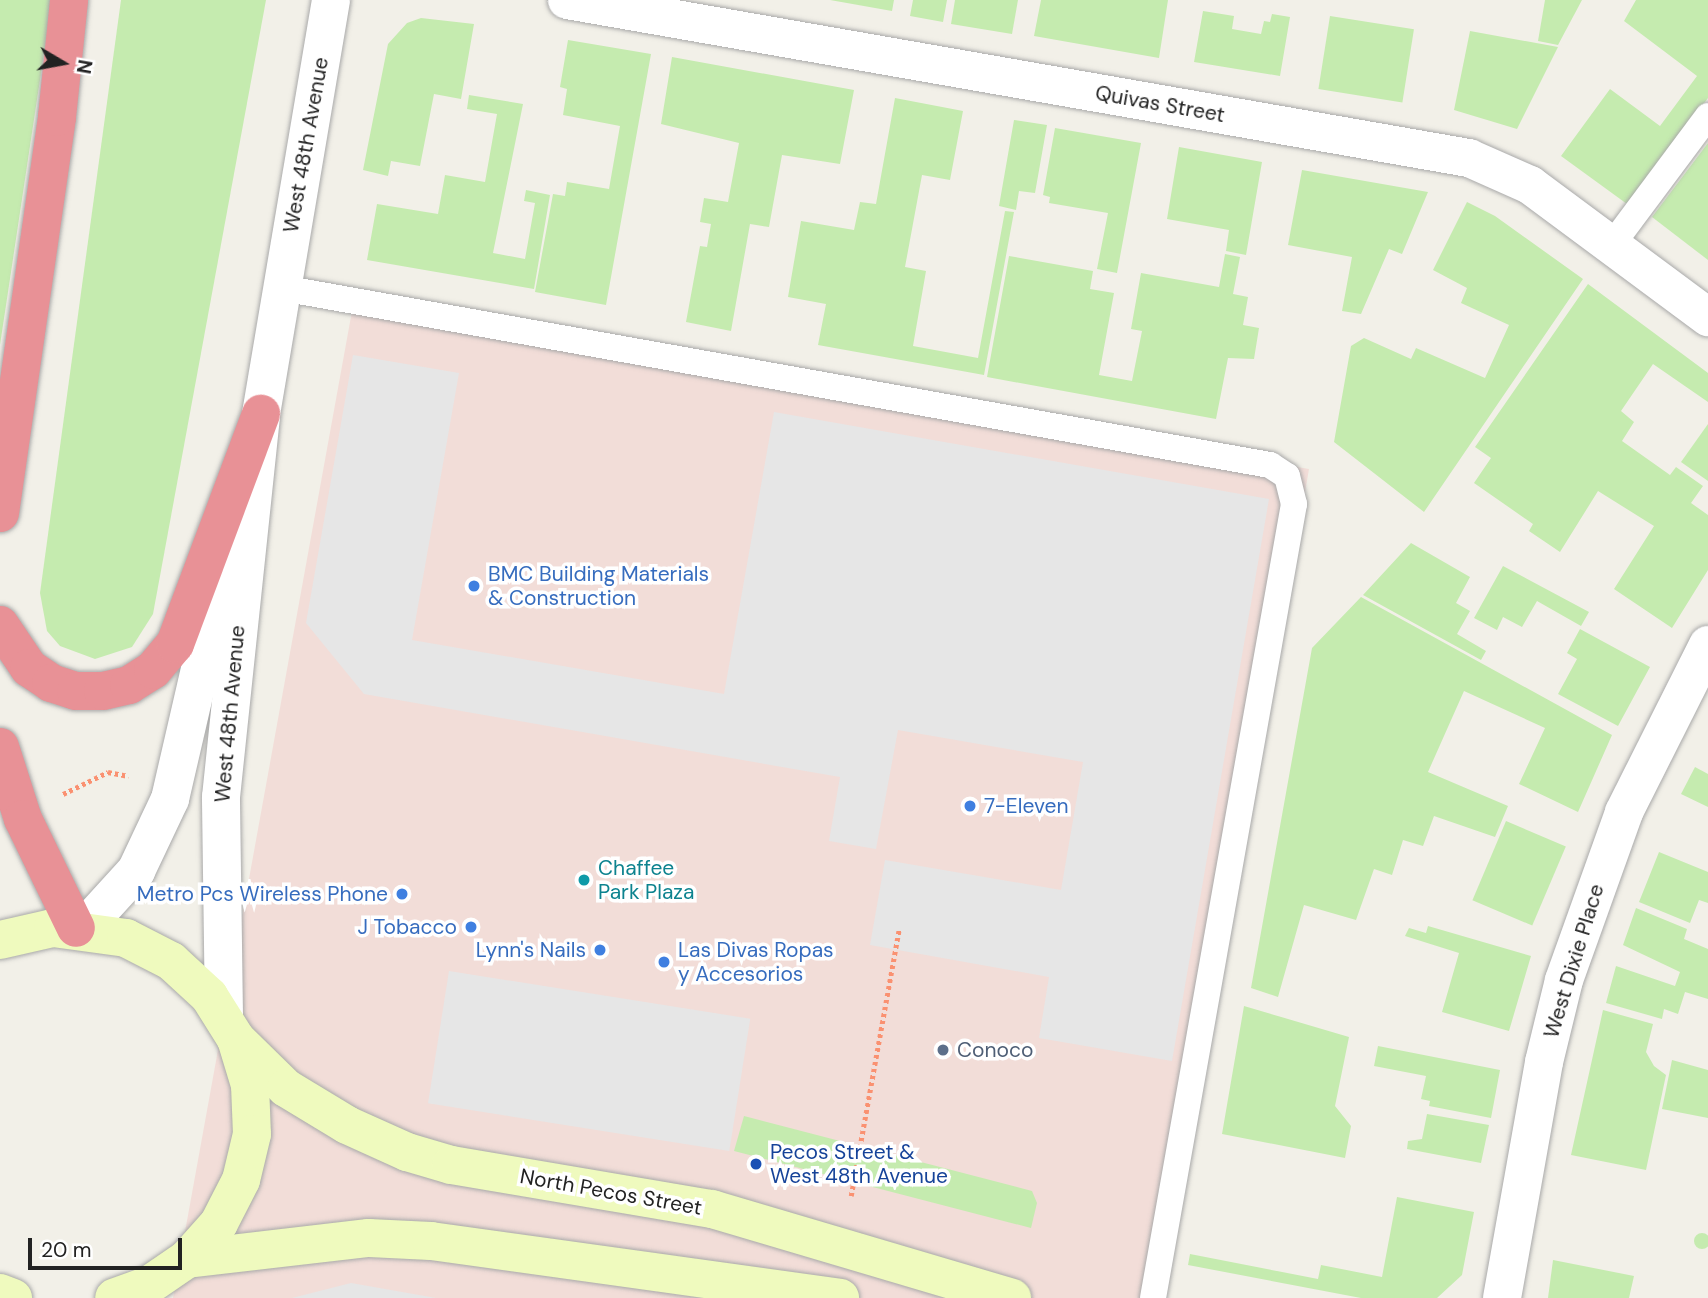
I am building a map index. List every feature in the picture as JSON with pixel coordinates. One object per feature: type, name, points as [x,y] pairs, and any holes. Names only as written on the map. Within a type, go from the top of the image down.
[{"type":"highway","points":[[0,513],[57,117],[69,0]]},
{"type":"highway","points":[[0,625],[29,668],[51,683],[76,691],[103,691],[129,685],[153,670],[175,644],[261,414]]},
{"type":"highway","points":[[0,747],[23,819],[79,928]]},
{"type":"main road","name":"North Pecos Street","points":[[0,940],[16,933],[79,928],[126,938],[171,961],[286,1088],[347,1125],[407,1152],[451,1165],[712,1209],[1012,1298]]},
{"type":"main road","points":[[114,1298],[144,1292],[187,1259],[219,1223],[241,1180],[251,1134],[250,1085],[230,1028]]},
{"type":"main road","points":[[187,1259],[369,1238],[431,1241],[840,1298]]},
{"type":"main road","points":[[0,1293],[13,1298]]},
{"type":"street","name":"West 48th Avenue","points":[[230,1028],[221,797],[261,414],[331,0]]},
{"type":"street","name":"Quivas Street","points":[[567,0],[1469,158],[1530,185],[1708,317]]},
{"type":"street","name":"West 48th Avenue","points":[[79,928],[136,871],[170,799],[261,414]]},
{"type":"street","name":"West Dixie Place","points":[[1502,1298],[1544,1062],[1564,980],[1624,812],[1708,645]]},
{"type":"lane","points":[[1611,246],[1708,116]]},
{"type":"lane","points":[[282,288],[1270,465],[1287,476],[1294,504],[1153,1298]]},
{"type":"path","points":[[58,797],[91,776],[108,772]]},
{"type":"path","points":[[851,1196],[899,929]]},
{"type":"shaded area","points":[[352,311],[1309,469],[1165,1298],[173,1298]]},
{"type":"shaded area","points":[[353,355],[459,373],[412,640],[724,694],[774,412],[1269,499],[1172,1061],[1039,1038],[1049,977],[870,945],[885,860],[1061,890],[1083,762],[898,730],[876,849],[829,841],[840,777],[364,694],[306,623]]},
{"type":"shaded area","points":[[449,971],[750,1019],[729,1151],[428,1103]]},
{"type":"shaded area","points":[[351,1283],[436,1298],[292,1298]]},
{"type":"green space","points":[[0,0],[52,0],[0,345]]},
{"type":"green space","points":[[121,0],[266,0],[153,614],[132,647],[95,659],[60,646],[47,631],[40,593]]},
{"type":"green space","points":[[830,0],[894,0],[892,11]]},
{"type":"green space","points":[[913,0],[947,0],[943,22],[910,16]]},
{"type":"green space","points":[[955,0],[1018,0],[1012,34],[951,24]]},
{"type":"green space","points":[[1041,0],[1168,0],[1159,58],[1034,36]]},
{"type":"green space","points":[[1545,0],[1582,0],[1558,45],[1538,41]]},
{"type":"green space","points":[[1636,0],[1708,0],[1708,98],[1627,204],[1561,156],[1610,89],[1660,126],[1697,76],[1624,21]]},
{"type":"green space","points":[[1203,11],[1234,16],[1232,29],[1261,34],[1264,21],[1270,22],[1272,14],[1290,17],[1280,76],[1194,62]]},
{"type":"green space","points":[[1330,16],[1414,29],[1402,102],[1318,89]]},
{"type":"green space","points":[[421,18],[474,24],[461,99],[434,94],[420,166],[391,161],[388,176],[363,170],[388,44],[407,23]]},
{"type":"green space","points":[[1470,31],[1558,47],[1517,129],[1454,110]]},
{"type":"green space","points":[[568,40],[651,54],[606,305],[535,292],[553,194],[565,196],[567,182],[609,189],[620,126],[563,115],[567,89],[560,87]]},
{"type":"green space","points":[[672,57],[854,90],[840,164],[782,155],[769,227],[750,224],[731,331],[686,322],[700,246],[707,247],[711,224],[700,222],[704,198],[728,202],[739,143],[661,124]]},
{"type":"green space","points":[[469,95],[523,104],[493,253],[525,259],[535,203],[524,201],[526,190],[550,195],[534,289],[367,260],[377,204],[438,214],[445,175],[485,182],[497,114],[467,109]]},
{"type":"green space","points":[[895,98],[963,111],[950,180],[922,175],[905,267],[926,271],[913,346],[978,358],[1005,211],[1014,212],[984,375],[818,345],[826,304],[788,297],[801,221],[854,230],[860,202],[876,204]]},
{"type":"green space","points":[[1014,120],[1047,125],[1035,193],[1019,191],[1016,210],[999,206]]},
{"type":"green space","points":[[1055,128],[1141,143],[1117,273],[1097,269],[1108,213],[1049,203],[1050,197],[1043,195]]},
{"type":"green space","points":[[1708,143],[1708,260],[1652,217]]},
{"type":"green space","points":[[1179,147],[1262,162],[1246,255],[1226,251],[1229,230],[1167,219]]},
{"type":"green space","points":[[1302,170],[1428,192],[1402,254],[1389,249],[1361,314],[1342,311],[1352,257],[1288,245]]},
{"type":"green space","points":[[1467,202],[1495,216],[1583,279],[1424,512],[1334,442],[1351,346],[1364,338],[1411,359],[1416,348],[1485,378],[1509,325],[1461,303],[1467,288],[1433,270]]},
{"type":"green space","points":[[1225,254],[1240,257],[1233,294],[1248,297],[1243,325],[1259,328],[1254,359],[1228,358],[1216,419],[987,377],[1009,256],[1093,271],[1090,289],[1114,293],[1099,375],[1132,381],[1142,331],[1131,329],[1141,273],[1219,287]]},
{"type":"green space","points":[[1588,284],[1708,373],[1708,402],[1653,364],[1621,411],[1634,422],[1622,441],[1670,475],[1676,467],[1703,486],[1691,503],[1708,515],[1708,570],[1672,628],[1614,589],[1654,526],[1598,491],[1560,552],[1529,531],[1533,524],[1474,483],[1491,458],[1475,447]]},
{"type":"green space","points":[[1708,424],[1708,481],[1681,462]]},
{"type":"green space","points":[[1411,543],[1470,577],[1456,603],[1470,611],[1457,634],[1486,651],[1481,660],[1363,595]]},
{"type":"green space","points":[[1503,566],[1589,612],[1581,626],[1537,601],[1522,627],[1503,617],[1497,630],[1474,618]]},
{"type":"green space","points":[[1361,597],[1612,735],[1578,812],[1519,784],[1545,728],[1464,691],[1428,772],[1508,806],[1495,837],[1434,816],[1423,846],[1403,840],[1392,875],[1374,869],[1356,920],[1304,905],[1278,997],[1251,988],[1312,648]]},
{"type":"green space","points":[[1580,629],[1650,667],[1618,726],[1558,694],[1577,659],[1567,653]]},
{"type":"green space","points":[[1695,767],[1708,774],[1708,807],[1681,794]]},
{"type":"green space","points":[[1506,821],[1566,846],[1532,926],[1472,900]]},
{"type":"green space","points":[[1659,852],[1708,872],[1708,903],[1699,900],[1690,923],[1639,902]]},
{"type":"green space","points":[[1636,908],[1687,929],[1684,939],[1708,949],[1708,999],[1685,992],[1678,1014],[1664,1009],[1662,1019],[1606,1003],[1616,966],[1675,986],[1680,972],[1623,945]]},
{"type":"green space","points":[[1428,926],[1531,956],[1509,1031],[1442,1012],[1459,953],[1405,936],[1409,928],[1426,933]]},
{"type":"green space","points":[[1244,1006],[1349,1037],[1335,1106],[1351,1126],[1345,1158],[1222,1134]]},
{"type":"green space","points":[[1603,1010],[1653,1024],[1646,1052],[1654,1066],[1666,1075],[1646,1170],[1571,1155]]},
{"type":"green space","points":[[1378,1046],[1500,1070],[1491,1118],[1429,1106],[1430,1101],[1421,1099],[1426,1076],[1374,1066]]},
{"type":"green space","points":[[1672,1060],[1708,1070],[1708,1118],[1662,1109]]},
{"type":"green space","points":[[1427,1114],[1489,1125],[1481,1163],[1407,1149],[1408,1141],[1422,1139]]},
{"type":"green space","points":[[744,1116],[1032,1191],[1037,1203],[1031,1228],[734,1151]]},
{"type":"green space","points":[[1397,1197],[1474,1212],[1462,1275],[1437,1298],[1361,1298],[1188,1265],[1190,1254],[1318,1279],[1321,1265],[1382,1277]]},
{"type":"green space","points":[[1699,1233],[1705,1233],[1710,1241],[1708,1247],[1699,1249],[1694,1244],[1694,1238]]},
{"type":"green space","points":[[1553,1260],[1634,1276],[1629,1298],[1548,1298]]},
{"type":"place","name":"BMC Building Materials & Construction","points":[[474,586]]},
{"type":"place","name":"7-Eleven","points":[[970,806]]},
{"type":"place","name":"Chaffee Park Plaza","points":[[584,880]]},
{"type":"place","name":"Metro Pcs Wireless Phone","points":[[402,894]]},
{"type":"place","name":"J Tobacco","points":[[471,927]]},
{"type":"place","name":"Lynn's Nails","points":[[600,950]]},
{"type":"place","name":"Las Divas Ropas y Accesorios","points":[[664,962]]},
{"type":"place","name":"Conoco","points":[[943,1050]]},
{"type":"place","name":"Pecos Street & West 48th Avenue","points":[[756,1164]]}]
